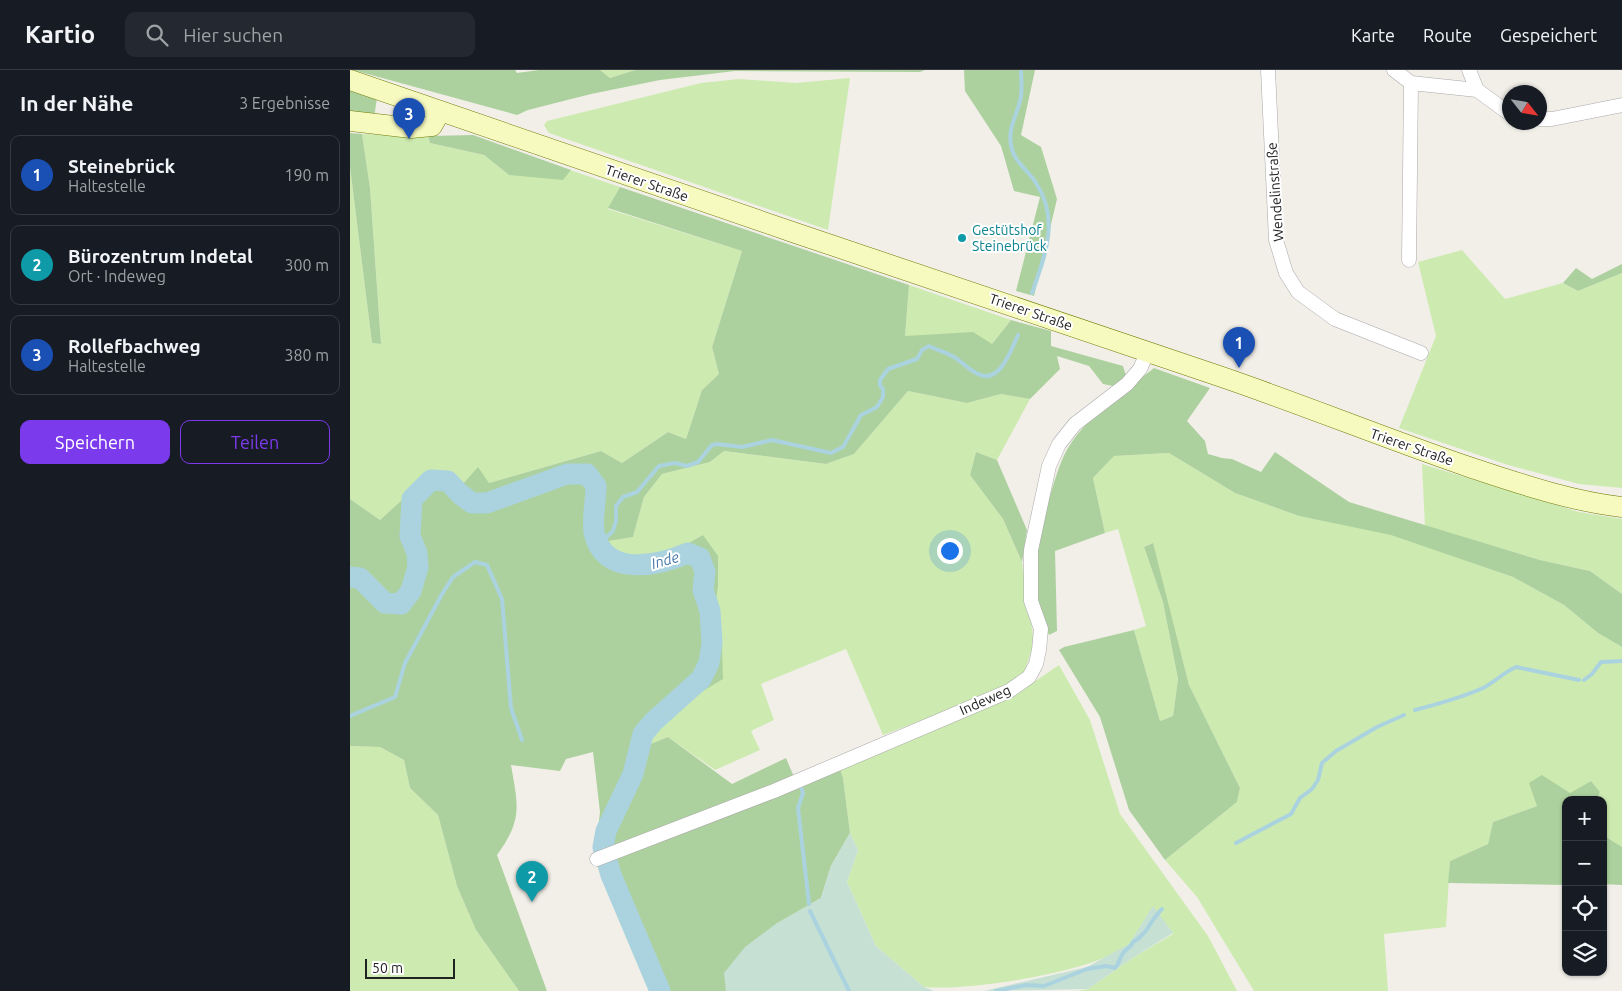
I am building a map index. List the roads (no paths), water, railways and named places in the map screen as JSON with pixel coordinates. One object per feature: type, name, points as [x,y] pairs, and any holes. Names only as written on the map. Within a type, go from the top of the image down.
[{"type":"main road","name":"Trierer Straße","points":[[350,80],[1147,353],[1234,381],[1392,441],[1533,488],[1580,500],[1622,507]]},
{"type":"main road","points":[[350,122],[411,128],[432,126],[440,112]]},
{"type":"street","name":"Wendelinstraße","points":[[1268,70],[1276,240],[1286,273],[1298,292],[1334,318],[1422,353]]},
{"type":"street","points":[[1394,70],[1411,83],[1477,90]]},
{"type":"street","points":[[1470,70],[1477,90],[1502,109]]},
{"type":"street","points":[[1409,260],[1411,83]]},
{"type":"street","points":[[1547,119],[1622,106]]},
{"type":"street","name":"Indeweg","points":[[597,859],[774,791],[1010,691],[1029,677],[1036,664],[1041,630],[1031,601],[1031,550],[1049,466],[1059,444],[1075,424],[1127,384],[1140,369],[1147,353]]},
{"type":"waterway","points":[[1021,70],[1021,93],[1011,128],[1012,151],[1036,183],[1043,197],[1049,224],[1045,251],[1032,293]]},
{"type":"waterway","points":[[599,544],[613,531],[616,521],[616,506],[623,497],[637,492],[659,466],[675,463],[687,466],[698,462],[712,445],[717,444],[742,447],[772,440],[831,453],[843,447],[861,415],[877,407],[883,397],[880,380],[888,369],[917,359],[922,350],[929,346],[954,357],[976,373],[984,376],[991,375],[1003,365],[1018,335]]},
{"type":"waterway","name":"Inde","points":[[350,577],[360,578],[385,603],[401,604],[411,591],[418,567],[417,553],[410,536],[412,499],[431,480],[448,481],[472,503],[487,503],[567,474],[587,474],[596,486],[594,532],[599,547],[608,557],[633,565],[662,562],[688,553],[700,558],[705,572],[703,590],[710,611],[712,643],[709,663],[701,679],[653,722],[643,734],[633,774],[606,831],[603,847],[611,875],[660,991]]},
{"type":"waterway","points":[[350,716],[395,697],[405,663],[442,594],[453,577],[475,562],[487,565],[502,599],[511,708],[522,740]]},
{"type":"waterway","points":[[1584,680],[1592,674],[1601,662],[1622,661]]},
{"type":"waterway","points":[[1415,710],[1475,692],[1516,667],[1579,680]]},
{"type":"waterway","points":[[1236,843],[1291,814],[1300,798],[1312,789],[1318,780],[1322,763],[1336,751],[1377,727],[1404,715]]},
{"type":"waterway","points":[[800,784],[803,793],[798,808],[809,904]]},
{"type":"waterway","points":[[996,991],[1026,985],[1044,986],[1087,969],[1106,966],[1115,968],[1125,950],[1146,931],[1162,909]]},
{"type":"waterway","points":[[810,911],[849,991]]},
{"type":"place","name":"Rollefbachweg","points":[[409,139]]},
{"type":"place","name":"Gestütshof Steinebrück","points":[[962,238]]},
{"type":"place","name":"Steinebrück","points":[[1239,368]]},
{"type":"place","name":"Bürozentrum Indetal","points":[[532,902]]}]
